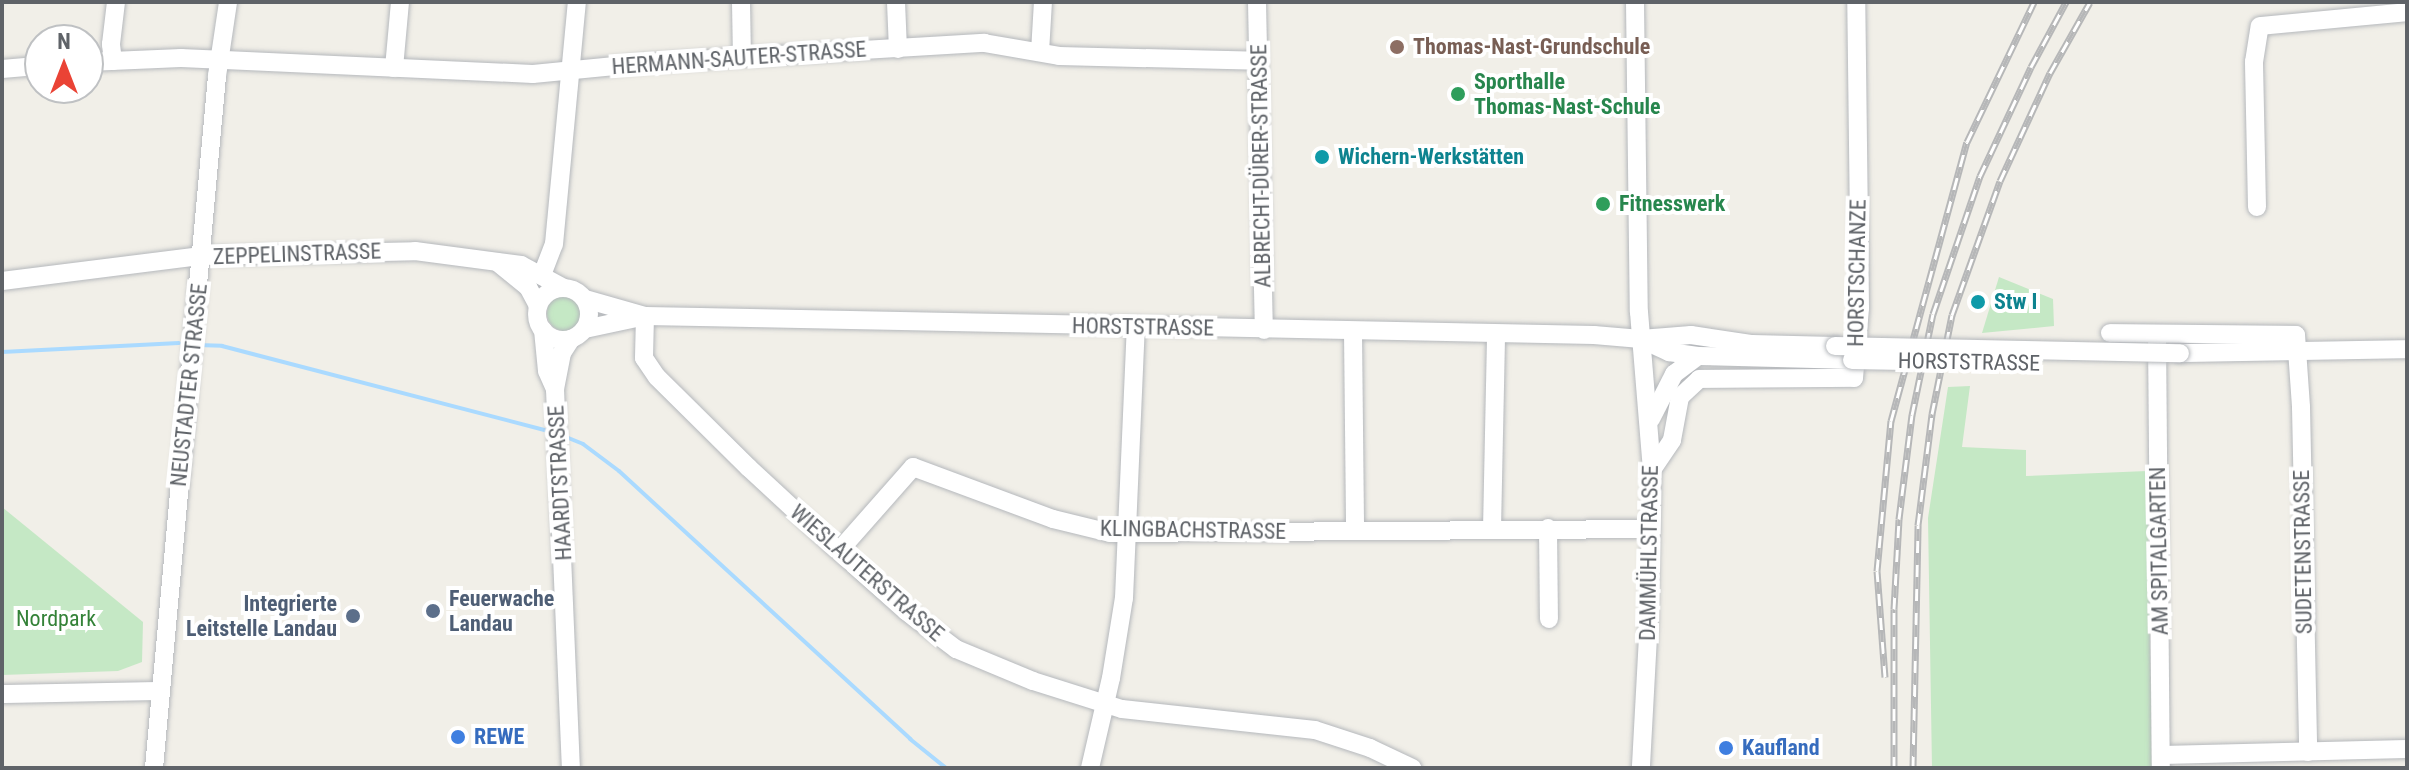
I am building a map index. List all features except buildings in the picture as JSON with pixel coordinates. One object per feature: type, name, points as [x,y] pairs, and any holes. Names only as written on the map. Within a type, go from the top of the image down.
[{"type":"street","points":[[113,61],[111,44],[116,2]]},
{"type":"street","name":"NEUSTADTER STRASSE","points":[[154,768],[219,61],[228,2]]},
{"type":"street","points":[[394,68],[400,2]]},
{"type":"street","points":[[542,275],[554,244],[577,2]]},
{"type":"street","points":[[741,2],[742,57]]},
{"type":"street","points":[[896,2],[898,49]]},
{"type":"street","points":[[1040,52],[1043,2]]},
{"type":"street","name":"ALBRECHT-DÜRER-STRASSE","points":[[1257,2],[1264,330]]},
{"type":"street","name":"DAMMÜHLSTRASSE","points":[[1635,2],[1641,339],[1652,470],[1641,768]]},
{"type":"street","name":"HORSTSCHANZE","points":[[1652,470],[1672,440],[1680,397],[1691,383],[1708,377],[1854,378],[1858,329],[1856,2]]},
{"type":"street","points":[[2257,207],[2254,62],[2260,26],[2407,12]]},
{"type":"street","name":"HERMANN-SAUTER-STRASSE","points":[[104,61],[219,61],[533,74],[742,57],[984,43],[1059,56],[1258,61]]},
{"type":"street","points":[[2,69],[24,67]]},
{"type":"street","name":"ZEPPELINSTRASSE","points":[[2,281],[201,256],[415,251],[521,265],[564,288]]},
{"type":"street","points":[[496,261],[528,287],[538,306],[543,330],[555,339],[578,334],[589,315],[585,299]]},
{"type":"street","points":[[538,306],[548,293],[564,288]]},
{"type":"street","name":"HORSTSTRASSE","points":[[564,288],[585,299],[645,316],[1641,339],[1691,335],[1752,352]]},
{"type":"street","name":"HORSTSTRASSE","points":[[578,334],[645,316]]},
{"type":"street","name":"WIESLAUTERSTRASSE","points":[[645,316],[643,353],[652,370],[749,468],[839,551],[906,611],[956,649],[1033,681],[1133,712],[1264,722],[1315,730],[1355,742],[1412,768]]},
{"type":"street","points":[[1090,768],[1106,704],[1121,619],[1128,534],[1136,326]]},
{"type":"street","name":"HAARDTSTRASSE","points":[[543,330],[547,371],[555,389]]},
{"type":"street","points":[[1353,332],[1355,531]]},
{"type":"street","points":[[2110,333],[2282,333],[2296,335],[2298,352]]},
{"type":"street","name":"HAARDTSTRASSE","points":[[571,768],[555,389],[562,353],[578,334]]},
{"type":"street","points":[[1492,529],[1496,334]]},
{"type":"street","name":"AM SPITALGARTEN","points":[[2157,334],[2161,762]]},
{"type":"street","name":"HORSTSTRASSE","points":[[1641,339],[1669,352],[1698,356],[1752,352],[2180,358],[2254,363],[2298,352],[2407,349]]},
{"type":"street","name":"SUDETENSTRASSE","points":[[2298,352],[2308,752]]},
{"type":"street","points":[[1650,421],[1674,374],[1698,356]]},
{"type":"street","name":"KLINGBACHSTRASSE","points":[[839,551],[913,467],[933,472],[962,488],[1076,527],[1128,534],[1651,529]]},
{"type":"street","points":[[1548,528],[1549,619]]},
{"type":"street","points":[[2,694],[161,691]]},
{"type":"street","points":[[2161,762],[2407,749]]},
{"type":"green space","points":[[1999,277],[2053,299],[2054,326],[1982,333]]},
{"type":"green space","points":[[565,295],[578,300],[583,313],[578,326],[565,331],[552,326],[547,313],[552,300]]},
{"type":"green space","points":[[1970,386],[1962,447],[2026,450],[2026,476],[2147,471],[2152,768],[1932,768],[1928,518],[1948,387]]},
{"type":"green space","name":"Nordpark","points":[[2,507],[143,622],[142,662],[118,671],[2,675]]},
{"type":"waterway","points":[[2,352],[179,343]]},
{"type":"waterway","points":[[197,345],[222,346],[553,432]]},
{"type":"waterway","points":[[561,435],[583,444],[619,471],[910,739],[946,768]]},
{"type":"railway","points":[[1885,677],[1877,571],[1891,421],[1967,142],[2034,2]]},
{"type":"railway","points":[[1894,768],[1894,609],[1899,519],[1912,415],[1933,314],[1980,176],[2031,67],[2066,2]]},
{"type":"railway","points":[[1913,768],[1918,525],[1932,414],[1952,315],[2000,181],[2050,73],[2090,2]]},
{"type":"place","name":"Thomas-Nast-Grundschule","points":[[1397,47]]},
{"type":"place","name":"Sporthalle Thomas-Nast-Schule","points":[[1458,94]]},
{"type":"place","name":"Wichern-Werkstätten","points":[[1322,157]]},
{"type":"place","name":"Fitnesswerk","points":[[1603,204]]},
{"type":"place","name":"Stw I","points":[[1978,302]]},
{"type":"place","name":"Feuerwache Landau","points":[[433,611]]},
{"type":"place","name":"Integrierte Leitstelle Landau","points":[[353,616]]},
{"type":"place","name":"REWE","points":[[458,737]]},
{"type":"place","name":"Kaufland","points":[[1726,748]]}]
